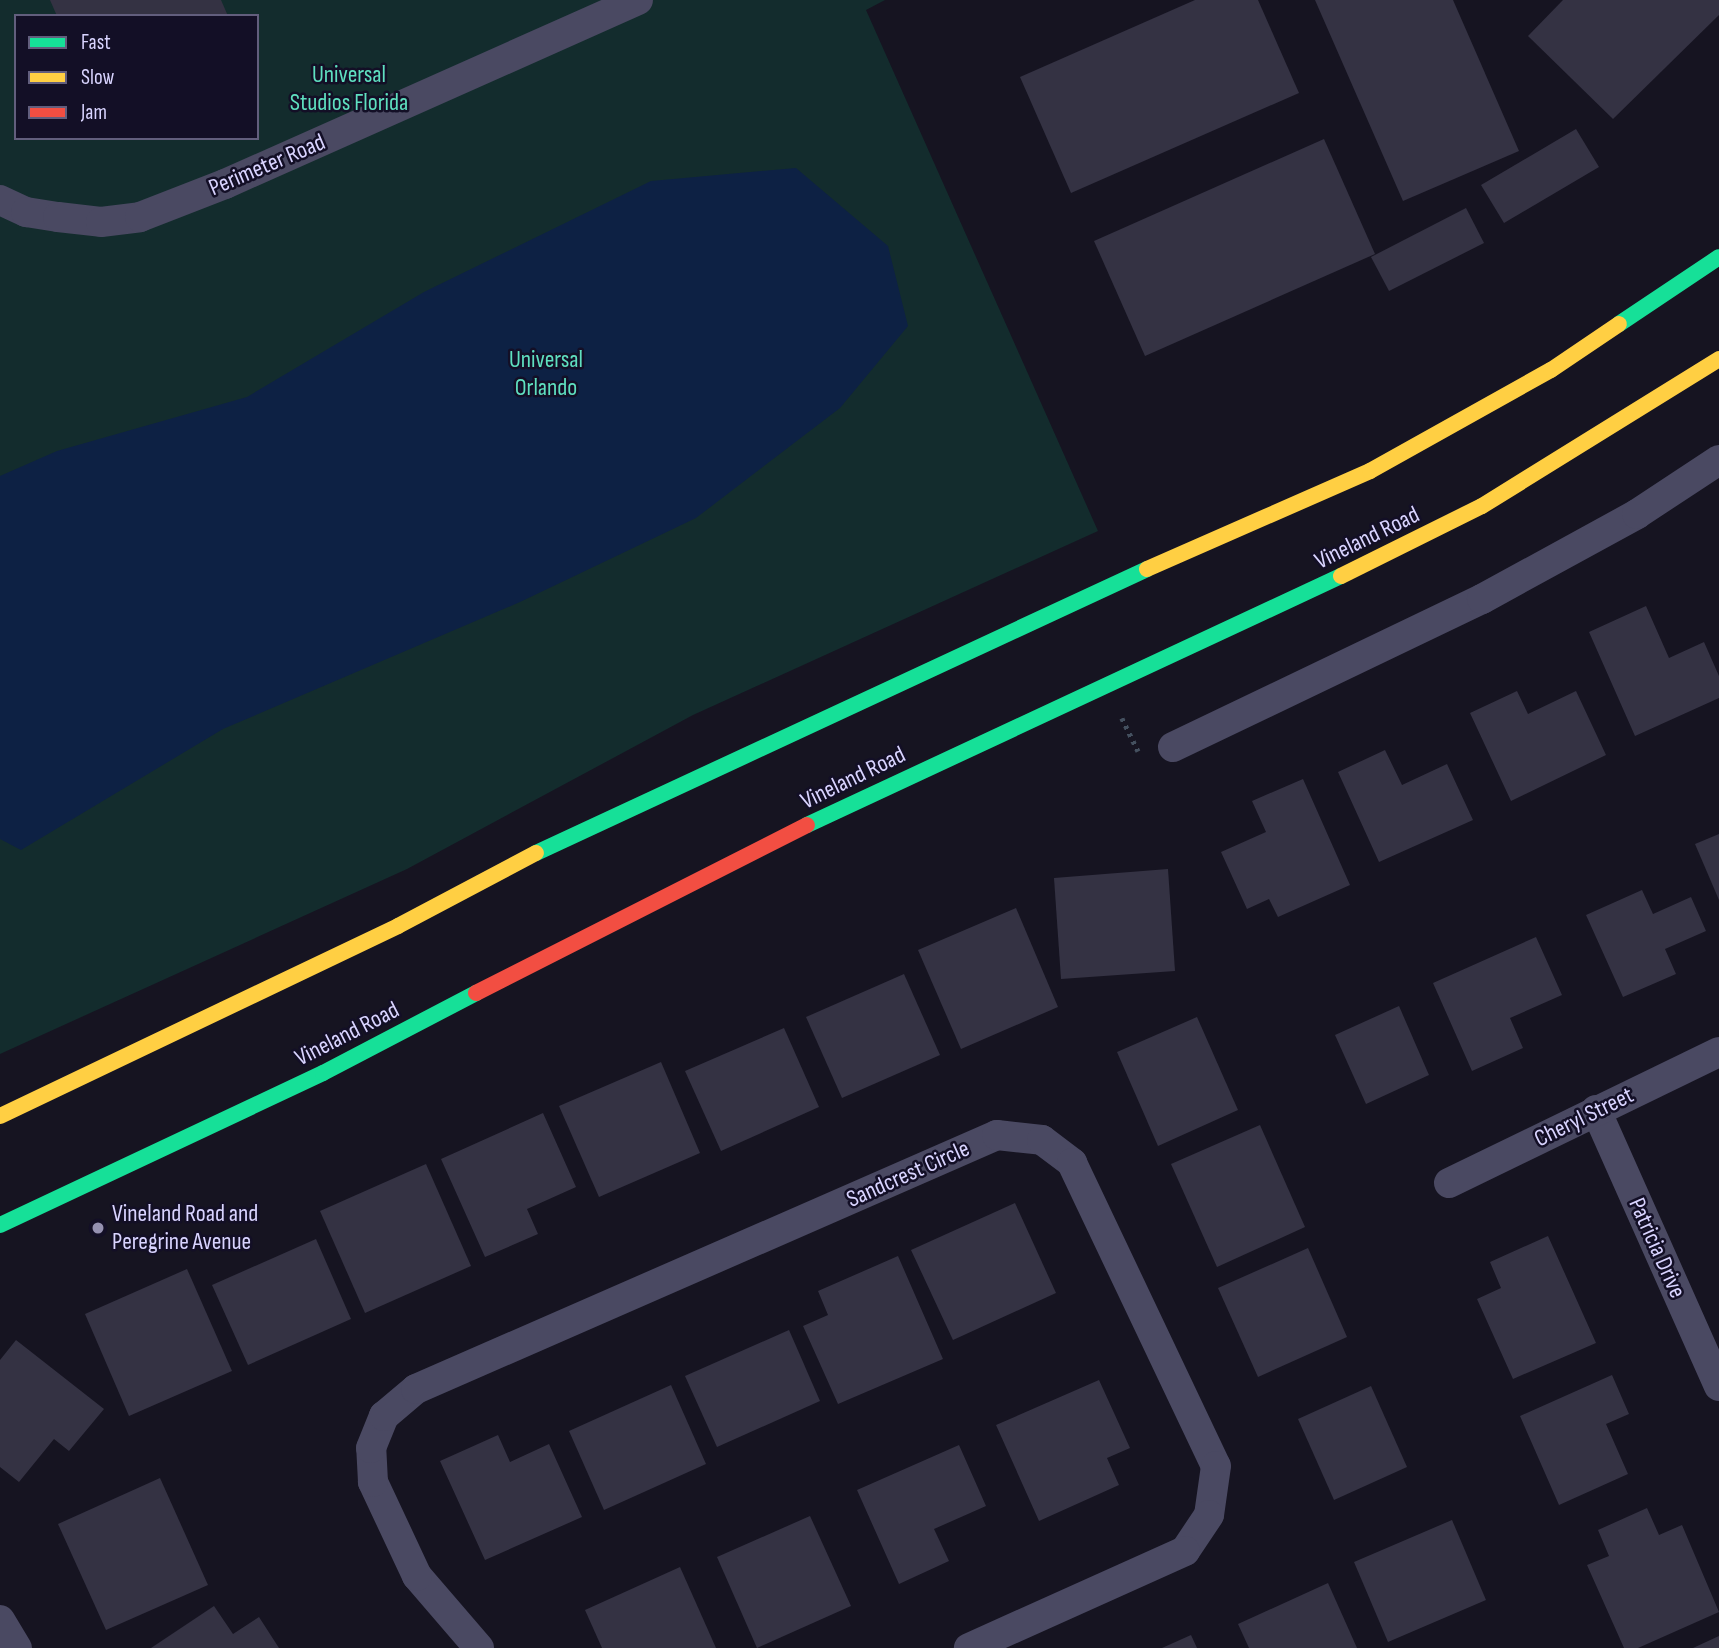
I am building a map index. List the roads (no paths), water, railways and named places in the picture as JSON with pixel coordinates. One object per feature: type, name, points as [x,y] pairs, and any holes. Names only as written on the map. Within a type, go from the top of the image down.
[{"type":"main road","points":[[0,1116],[398,926],[580,830],[732,758],[1259,517],[1370,471],[1551,370],[1719,257]]},
{"type":"main road","name":"Vineland Road","points":[[0,1225],[323,1073],[636,909],[840,809],[1482,506],[1719,359]]},
{"type":"street","name":"Perimeter Road","points":[[0,200],[26,212],[58,217],[101,222],[140,217],[225,184],[638,0]]},
{"type":"street","points":[[1173,747],[1482,599],[1637,514],[1719,460]]},
{"type":"street","name":"Cheryl Street","points":[[1449,1182],[1719,1052]]},
{"type":"street","name":"Patricia Drive","points":[[1596,1110],[1719,1386]]},
{"type":"street","name":"Sandcrest Circle","points":[[479,1648],[417,1576],[373,1482],[371,1448],[384,1416],[416,1389],[997,1135],[1042,1140],[1072,1164],[1216,1466],[1209,1515],[1185,1551],[969,1648]]},
{"type":"street","points":[[0,1620],[17,1648]]},
{"type":"water","points":[[796,168],[888,246],[908,326],[840,408],[696,518],[520,602],[223,729],[21,850],[0,839],[0,476],[57,451],[247,397],[424,292],[651,181]]},
{"type":"place","name":"Vineland Road and Peregrine Avenue","points":[[98,1228]]},
{"type":"park label","name":"Universal Studios Florida","points":[[349,89]]},
{"type":"park label","name":"Universal Orlando","points":[[546,374]]}]
